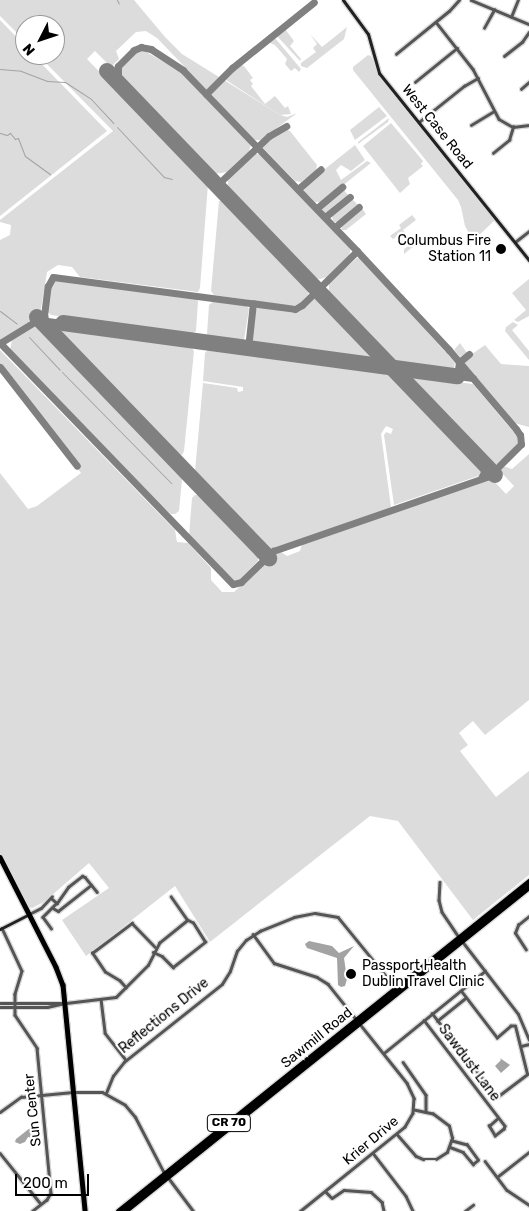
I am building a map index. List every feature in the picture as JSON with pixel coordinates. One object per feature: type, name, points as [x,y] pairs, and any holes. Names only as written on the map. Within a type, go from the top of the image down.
[{"type":"main road","name":"West Case Road","points":[[342,0],[368,34],[379,73],[529,260]]},
{"type":"main road","points":[[0,857],[58,971],[66,1003],[85,1211]]},
{"type":"main road","name":"Sawmill Road","points":[[125,1211],[529,881]]},
{"type":"main road","name":"Sawmill Road","points":[[359,1021],[396,988],[529,887]]},
{"type":"main road","points":[[1,929],[29,914]]},
{"type":"main road","name":"Sawmill Road","points":[[118,1211],[166,1176]]},
{"type":"street","points":[[396,54],[436,22],[459,0]]},
{"type":"street","points":[[472,0],[529,24]]},
{"type":"street","points":[[511,16],[518,0]]},
{"type":"street","points":[[484,28],[494,10]]},
{"type":"street","points":[[436,22],[478,78],[496,115],[503,122],[513,127],[529,126]]},
{"type":"street","points":[[504,56],[522,42],[529,32]]},
{"type":"street","points":[[415,82],[457,48]]},
{"type":"street","points":[[419,122],[464,86],[478,78]]},
{"type":"street","points":[[521,89],[529,82]]},
{"type":"street","points":[[471,125],[494,112]]},
{"type":"street","points":[[493,153],[509,140],[513,127]]},
{"type":"street","points":[[515,242],[529,231]]},
{"type":"street","points":[[51,928],[43,917],[53,908],[68,887],[82,876],[97,892]]},
{"type":"street","points":[[440,882],[439,898],[442,912],[460,939],[520,1017],[529,1040]]},
{"type":"street","points":[[53,908],[58,911],[92,885]]},
{"type":"street","points":[[29,914],[41,908],[51,897],[56,903]]},
{"type":"street","points":[[153,952],[162,956],[170,965],[175,966],[204,943],[204,938],[192,921],[187,920],[171,897]]},
{"type":"street","name":"Reflections Drive","points":[[106,1093],[114,1074],[126,1060],[218,987],[229,974],[239,948],[253,934],[304,914],[335,915],[396,988]]},
{"type":"street","points":[[526,950],[515,933],[518,925],[529,916]]},
{"type":"street","points":[[0,1003],[38,1007],[60,1006],[66,1003],[114,998],[148,964],[155,947],[187,920]]},
{"type":"street","points":[[126,988],[120,981],[105,972],[92,953],[120,931],[134,924],[155,947]]},
{"type":"street","points":[[1,929],[22,968],[22,977],[15,992],[14,1004]]},
{"type":"street","name":"Krier Drive","points":[[253,934],[274,963],[326,982],[384,1053],[410,1088],[414,1098],[414,1110],[408,1124],[302,1211]]},
{"type":"street","points":[[384,1053],[485,972]]},
{"type":"street","points":[[431,1014],[497,1097],[527,1073],[515,1026],[511,1026],[497,1038],[460,991]]},
{"type":"street","points":[[437,1020],[466,998]]},
{"type":"street","points":[[101,1000],[105,1033],[126,1060]]},
{"type":"street","points":[[0,1007],[14,1004]]},
{"type":"street","name":"Sun Center","points":[[14,1004],[16,1018],[36,1045],[51,1190],[49,1198],[33,1211]]},
{"type":"street","name":"Sawdust Lane","points":[[424,1020],[498,1118],[504,1129],[495,1136],[489,1126],[498,1118]]},
{"type":"street","points":[[521,1046],[529,1044]]},
{"type":"street","points":[[403,1062],[426,1094],[426,1112]]},
{"type":"street","points":[[0,1112],[17,1099],[96,1090],[106,1093],[121,1101],[132,1112],[166,1176],[193,1211]]},
{"type":"street","points":[[397,1134],[416,1156],[426,1160],[442,1157],[450,1147],[452,1140],[451,1132],[446,1123],[426,1112],[414,1110]]},
{"type":"street","points":[[450,1147],[463,1152],[473,1164],[478,1160],[467,1145],[452,1140]]},
{"type":"street","points":[[498,1177],[529,1152]]},
{"type":"street","points":[[0,1153],[41,1204]]},
{"type":"street","points":[[373,1153],[406,1196],[413,1211]]},
{"type":"street","points":[[485,1161],[512,1194],[529,1204]]},
{"type":"street","points":[[326,1192],[331,1198],[344,1190],[371,1192],[382,1202],[384,1211]]},
{"type":"street","points":[[465,1211],[473,1205]]},
{"type":"shaded area","points":[[0,0],[134,0],[182,54],[280,115],[287,117],[297,113],[261,140],[255,140],[157,38],[146,31],[136,32],[116,51],[119,59],[111,67],[95,51],[87,59],[208,184],[200,288],[198,292],[80,277],[72,267],[58,265],[47,272],[40,315],[0,340],[0,240],[10,235],[11,225],[0,222],[0,220],[113,131],[48,65],[65,65],[65,15],[15,15],[15,31],[0,16]]},
{"type":"shaded area","points":[[0,20],[15,36],[15,65],[43,65],[107,131],[0,216]]},
{"type":"shaded area","points":[[347,27],[344,39],[307,68],[301,66],[301,63],[316,52],[313,48],[317,44],[310,34],[322,47]]},
{"type":"shaded area","points":[[285,29],[294,41],[290,46],[301,59],[300,61],[277,36]]},
{"type":"shaded area","points":[[275,38],[301,69],[299,72],[295,68],[291,71],[285,64],[287,59],[275,45],[270,43]]},
{"type":"shaded area","points":[[143,50],[181,72],[251,144],[249,151],[227,172],[214,174],[122,79],[122,66],[137,51]]},
{"type":"shaded area","points":[[368,55],[371,56],[380,76],[495,220],[476,238],[471,237],[465,226],[458,200],[353,70],[353,67]]},
{"type":"shaded area","points":[[240,65],[244,66],[253,78],[250,80],[253,84],[251,86],[265,104],[275,96],[285,108],[288,106],[291,114],[280,115],[226,80]]},
{"type":"shaded area","points":[[379,107],[387,116],[355,140],[350,130]]},
{"type":"shaded area","points":[[389,118],[388,122],[358,144],[358,142]]},
{"type":"shaded area","points":[[391,123],[423,161],[421,164],[423,166],[408,178],[410,184],[400,193],[363,146]]},
{"type":"shaded area","points":[[285,129],[290,131],[317,165],[316,171],[301,182],[295,181],[263,148],[270,137]]},
{"type":"shaded area","points":[[355,145],[365,160],[351,171],[341,165],[336,170],[341,180],[367,161],[371,163],[322,202],[315,202],[304,191],[305,185]]},
{"type":"shaded area","points":[[254,154],[260,154],[351,248],[349,255],[327,277],[314,278],[228,189],[228,181]]},
{"type":"shaded area","points":[[342,188],[349,196],[328,213],[325,213],[322,205]]},
{"type":"shaded area","points":[[351,198],[358,205],[338,222],[334,222],[331,215]]},
{"type":"shaded area","points":[[219,201],[223,201],[309,289],[308,295],[299,304],[292,306],[214,295],[211,291]]},
{"type":"shaded area","points":[[361,207],[366,214],[346,230],[342,230],[341,224]]},
{"type":"shaded area","points":[[412,215],[416,220],[403,230],[415,245],[404,254],[404,249],[411,244],[401,233],[393,239],[390,236],[401,228],[399,225]]},
{"type":"shaded area","points":[[357,258],[360,258],[451,358],[455,363],[454,368],[448,370],[394,361],[329,293],[329,282]]},
{"type":"shaded area","points":[[529,279],[529,316],[518,322],[514,320],[526,310],[512,293]]},
{"type":"shaded area","points":[[55,280],[195,298],[198,301],[196,331],[192,334],[51,315],[48,312],[51,284]]},
{"type":"shaded area","points":[[318,298],[374,356],[371,359],[254,343],[251,339],[255,310],[259,307],[296,312],[312,299]]},
{"type":"shaded area","points":[[214,301],[246,305],[249,309],[244,340],[210,338],[207,334],[209,305]]},
{"type":"shaded area","points":[[513,322],[518,325],[512,330],[529,351],[529,360],[505,331],[506,327]]},
{"type":"shaded area","points":[[34,326],[38,326],[180,474],[182,479],[179,511],[171,514],[156,501],[10,350],[12,340]]},
{"type":"shaded area","points":[[61,328],[189,345],[194,351],[184,451],[182,455],[176,453],[58,331]]},
{"type":"shaded area","points":[[460,343],[467,353],[460,357],[454,350]]},
{"type":"shaded area","points":[[485,345],[501,364],[529,366],[529,427],[514,423],[465,365],[465,359]]},
{"type":"shaded area","points":[[209,349],[389,373],[482,469],[481,475],[394,505],[384,435],[386,432],[391,434],[393,429],[386,426],[381,434],[391,507],[273,549],[265,547],[195,471],[203,383],[237,388],[238,392],[243,391],[243,387],[203,381],[205,353]]},
{"type":"shaded area","points":[[0,350],[175,530],[177,542],[188,543],[211,568],[211,580],[222,592],[234,592],[273,555],[281,552],[287,556],[300,551],[302,544],[491,478],[506,494],[514,486],[499,470],[503,466],[512,469],[529,454],[529,700],[485,735],[473,721],[459,733],[468,745],[460,751],[496,797],[529,771],[529,875],[473,920],[398,821],[370,816],[210,942],[175,886],[86,956],[62,920],[109,888],[89,863],[44,902],[32,908],[29,907],[0,853],[0,473],[28,509],[37,506],[81,473],[0,367]]},
{"type":"shaded area","points":[[414,377],[473,384],[517,436],[518,443],[498,464],[492,464],[412,379]]},
{"type":"shaded area","points":[[195,495],[199,495],[258,557],[258,561],[238,581],[232,580],[189,536],[192,498]]},
{"type":"shaded area","points":[[309,941],[332,946],[339,953],[354,946],[344,958],[347,979],[345,986],[341,987],[338,985],[337,958],[307,948],[305,944]]},
{"type":"shaded area","points":[[500,1058],[510,1065],[501,1073],[495,1066],[501,1060]]},
{"type":"shaded area","points":[[30,1128],[34,1129],[34,1138],[28,1137],[25,1142],[20,1144],[15,1142],[16,1139]]},
{"type":"waterway","points":[[117,0],[119,4]]},
{"type":"waterway","points":[[0,69],[21,71],[47,81],[65,82],[91,99],[113,123]]},
{"type":"waterway","points":[[117,127],[164,177],[172,179]]},
{"type":"waterway","points":[[0,133],[7,135],[10,133],[15,139],[18,138],[25,156],[50,174]]},
{"type":"waterway","points":[[0,311],[17,324]]},
{"type":"waterway","points":[[29,337],[60,370]]},
{"type":"waterway","points":[[62,372],[171,483]]},
{"type":"taxiway","points":[[206,94],[232,68],[314,2]]},
{"type":"taxiway","points":[[0,343],[233,584],[241,582],[273,551],[489,476],[521,444],[520,435],[516,429],[449,350],[183,70],[151,49],[141,47],[134,50],[118,66],[118,83]]},
{"type":"taxiway","points":[[217,185],[269,136],[286,126]]},
{"type":"taxiway","points":[[298,189],[321,169]]},
{"type":"taxiway","points":[[317,208],[342,187]]},
{"type":"taxiway","points":[[325,217],[350,197]]},
{"type":"taxiway","points":[[335,227],[359,207]]},
{"type":"taxiway","points":[[43,324],[48,286],[53,277],[295,309],[302,305],[357,251]]},
{"type":"taxiway","points":[[248,348],[253,303]]},
{"type":"taxiway","points":[[0,343],[44,316]]},
{"type":"taxiway","points":[[39,320],[63,323]]},
{"type":"taxiway","points":[[469,354],[459,362],[457,376],[473,378]]},
{"type":"taxiway","points":[[0,367],[77,466]]},
{"type":"taxiway","points":[[481,478],[487,466]]},
{"type":"runway","points":[[107,71],[495,475]]},
{"type":"runway","points":[[37,317],[269,558]]},
{"type":"runway","points":[[63,323],[457,376]]},
{"type":"place","name":"Columbus Fire Station 11","points":[[501,249]]},
{"type":"place","name":"Passport Health Dublin Travel Clinic","points":[[351,974]]}]
